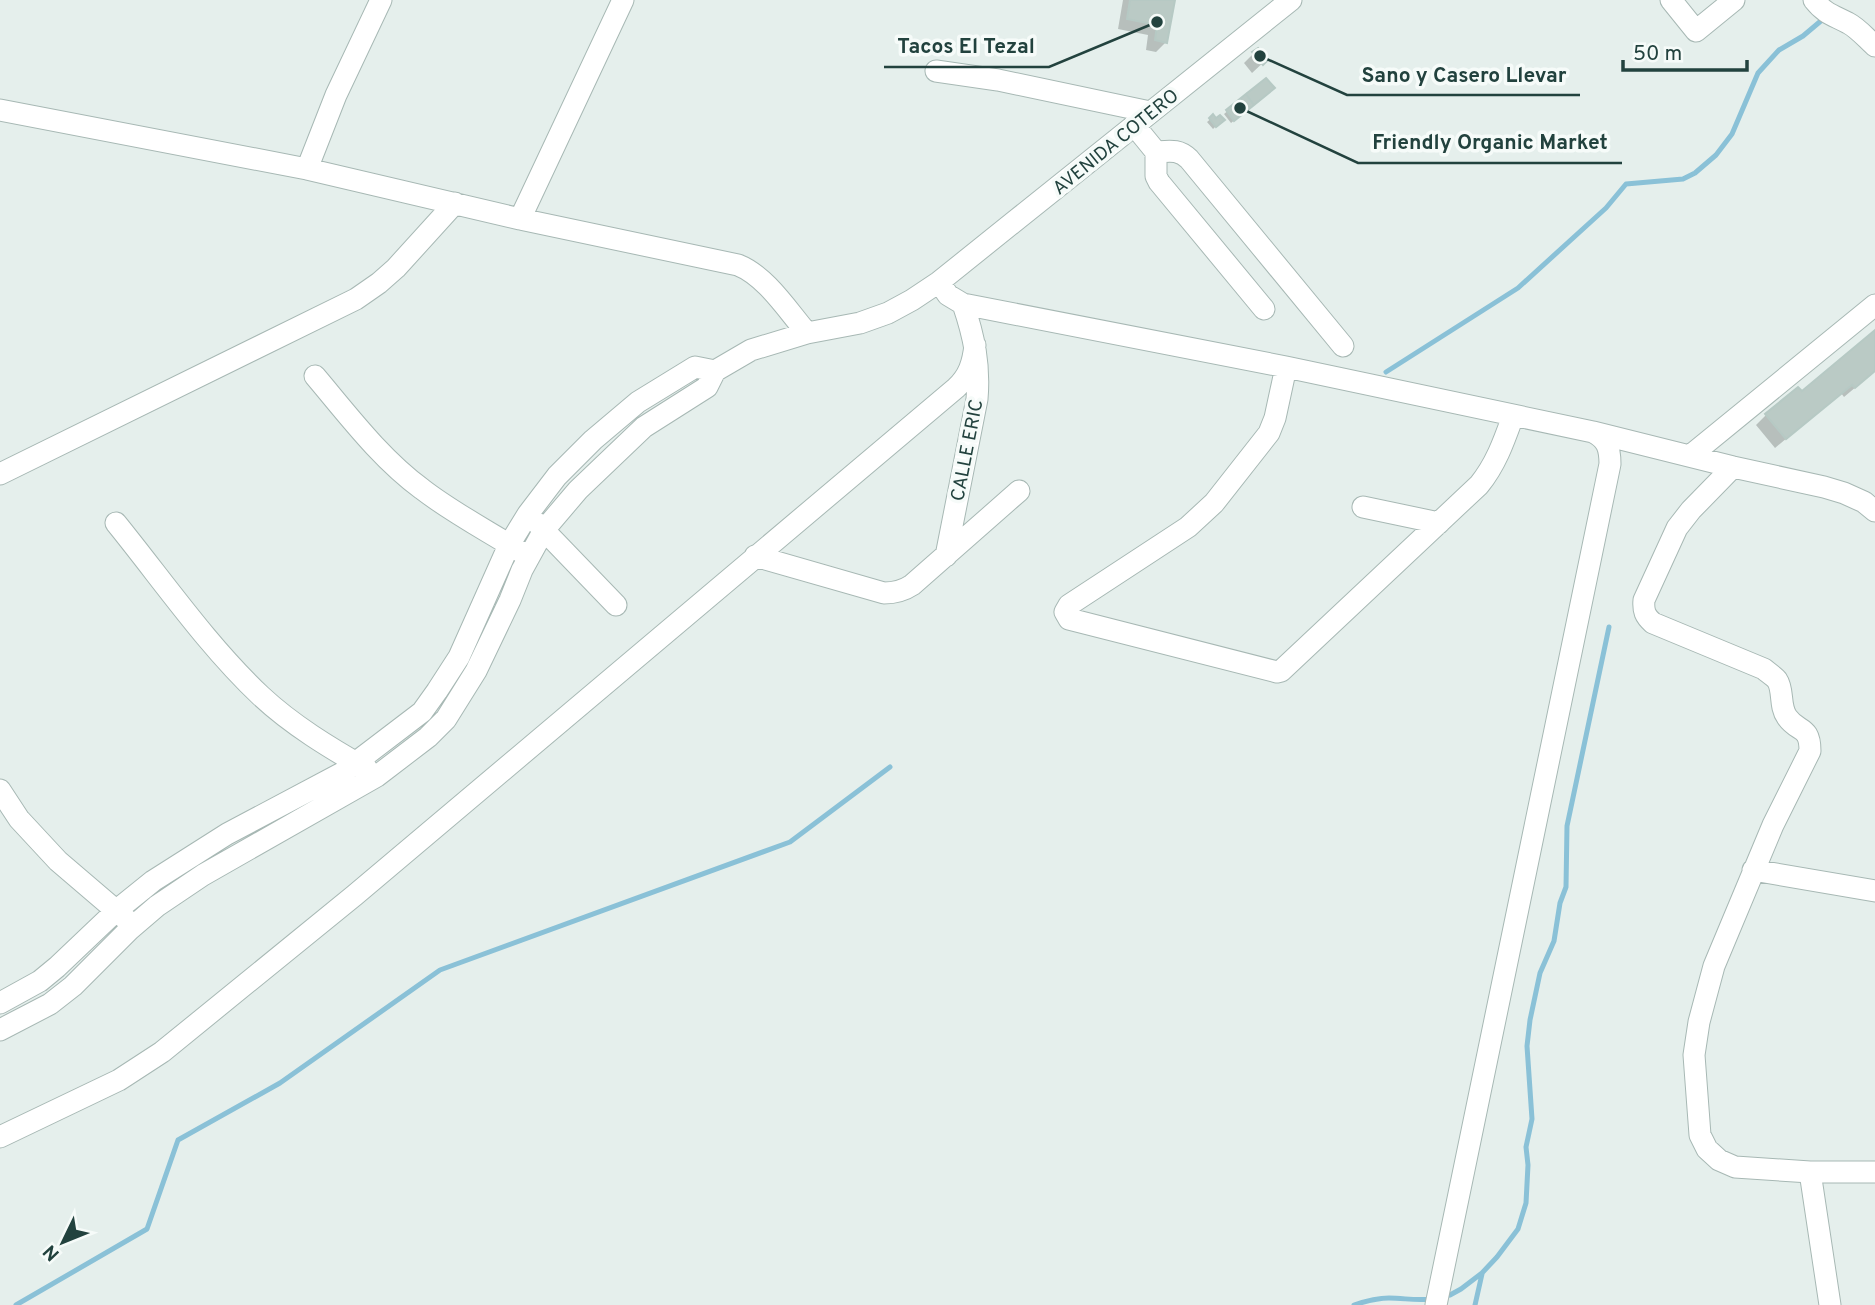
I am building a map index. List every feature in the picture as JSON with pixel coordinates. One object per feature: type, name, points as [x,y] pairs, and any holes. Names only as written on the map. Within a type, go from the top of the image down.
[{"type":"street","points":[[307,169],[336,95],[381,0]]},
{"type":"street","points":[[520,219],[623,0]]},
{"type":"street","name":"AVENIDA COTERO","points":[[715,371],[751,350],[807,333],[843,327],[888,313],[912,300],[939,282],[1291,0]]},
{"type":"street","points":[[1671,0],[1696,31],[1734,0]]},
{"type":"street","points":[[1814,0],[1823,10],[1850,24],[1875,46]]},
{"type":"street","points":[[1836,0],[1850,24]]},
{"type":"street","points":[[936,71],[998,80],[1142,119],[1156,152],[1156,176],[1159,182],[1259,303],[1282,272]]},
{"type":"street","points":[[0,110],[307,169],[746,268],[761,279],[807,333]]},
{"type":"street","points":[[1156,152],[1177,151],[1189,159],[1343,346]]},
{"type":"street","points":[[0,474],[356,299],[379,284],[396,268],[455,203]]},
{"type":"street","points":[[939,282],[948,295],[963,304],[1286,367],[1593,432],[1733,467],[1824,486],[1871,506]]},
{"type":"street","name":"CALLE ERIC","points":[[946,555],[978,387],[975,345],[963,304]]},
{"type":"street","points":[[1690,456],[1875,305]]},
{"type":"street","points":[[0,1137],[119,1080],[162,1052],[355,895],[959,385],[971,368],[975,345]]},
{"type":"street","points":[[0,1003],[40,981],[117,910],[153,881],[227,834],[357,764],[422,712],[459,657],[509,545],[528,514],[566,467],[638,402],[695,367],[715,371],[707,387],[644,427],[614,454],[578,489],[544,530],[477,671],[446,719],[428,737],[377,776],[202,875],[157,906],[50,1004],[0,1030]]},
{"type":"street","points":[[1286,367],[1269,433],[1214,503],[1181,532],[1071,604],[1065,612],[1069,619],[1264,669],[1281,671],[1490,472],[1513,416]]},
{"type":"street","points":[[316,376],[358,428],[419,487],[459,515],[529,557]]},
{"type":"street","points":[[1436,1305],[1611,464],[1606,442],[1593,432]]},
{"type":"street","points":[[1733,467],[1677,528],[1644,600],[1643,609],[1653,623],[1764,669],[1776,679],[1787,717],[1805,731],[1810,740],[1810,751],[1773,825],[1714,966],[1699,1021],[1694,1055],[1700,1135],[1707,1149],[1719,1160],[1735,1167],[1875,1172]]},
{"type":"street","points":[[755,556],[884,593],[894,593],[912,585],[1019,491]]},
{"type":"street","points":[[1363,507],[1439,523]]},
{"type":"street","points":[[528,514],[616,605]]},
{"type":"street","points":[[116,523],[216,648],[261,696],[303,729],[377,776]]},
{"type":"street","points":[[0,790],[19,819],[58,861],[134,926]]},
{"type":"street","points":[[1753,870],[1875,891]]},
{"type":"street","points":[[1810,1171],[1830,1305]]},
{"type":"building","points":[[1130,0],[1175,0],[1167,43],[1155,40],[1157,25],[1127,19]]},
{"type":"building","points":[[1258,48],[1268,60],[1263,65],[1252,52]]},
{"type":"building","points":[[1266,78],[1275,88],[1254,105],[1246,94]]},
{"type":"building","points":[[1246,94],[1254,105],[1234,121],[1226,110]]},
{"type":"building","points":[[1213,114],[1216,118],[1220,115],[1225,120],[1216,127],[1209,118]]},
{"type":"building","points":[[1875,330],[1875,371],[1855,388],[1852,385],[1786,439],[1765,414],[1798,387],[1802,391]]},
{"type":"waterway","points":[[1386,372],[1518,288],[1606,208],[1626,184],[1683,179],[1695,173],[1716,155],[1732,134],[1758,73],[1779,50],[1803,36],[1822,20]]},
{"type":"waterway","points":[[1444,1296],[1461,1289],[1497,1257],[1518,1229],[1526,1203],[1526,1147],[1532,1119],[1527,1046],[1530,1020],[1540,973],[1554,941],[1560,903],[1566,887],[1567,826],[1609,627]]},
{"type":"waterway","points":[[16,1305],[147,1229],[178,1140],[280,1083],[440,970],[790,842],[890,767]]},
{"type":"waterway","points":[[1475,1305],[1482,1274]]},
{"type":"waterway","points":[[1354,1305],[1385,1298],[1431,1299]]},
{"type":"place","name":"Tacos El Tezal","points":[[1157,22]]},
{"type":"place","name":"Sano y Casero Llevar","points":[[1260,56]]},
{"type":"place","name":"Friendly Organic Market","points":[[1240,108]]}]
